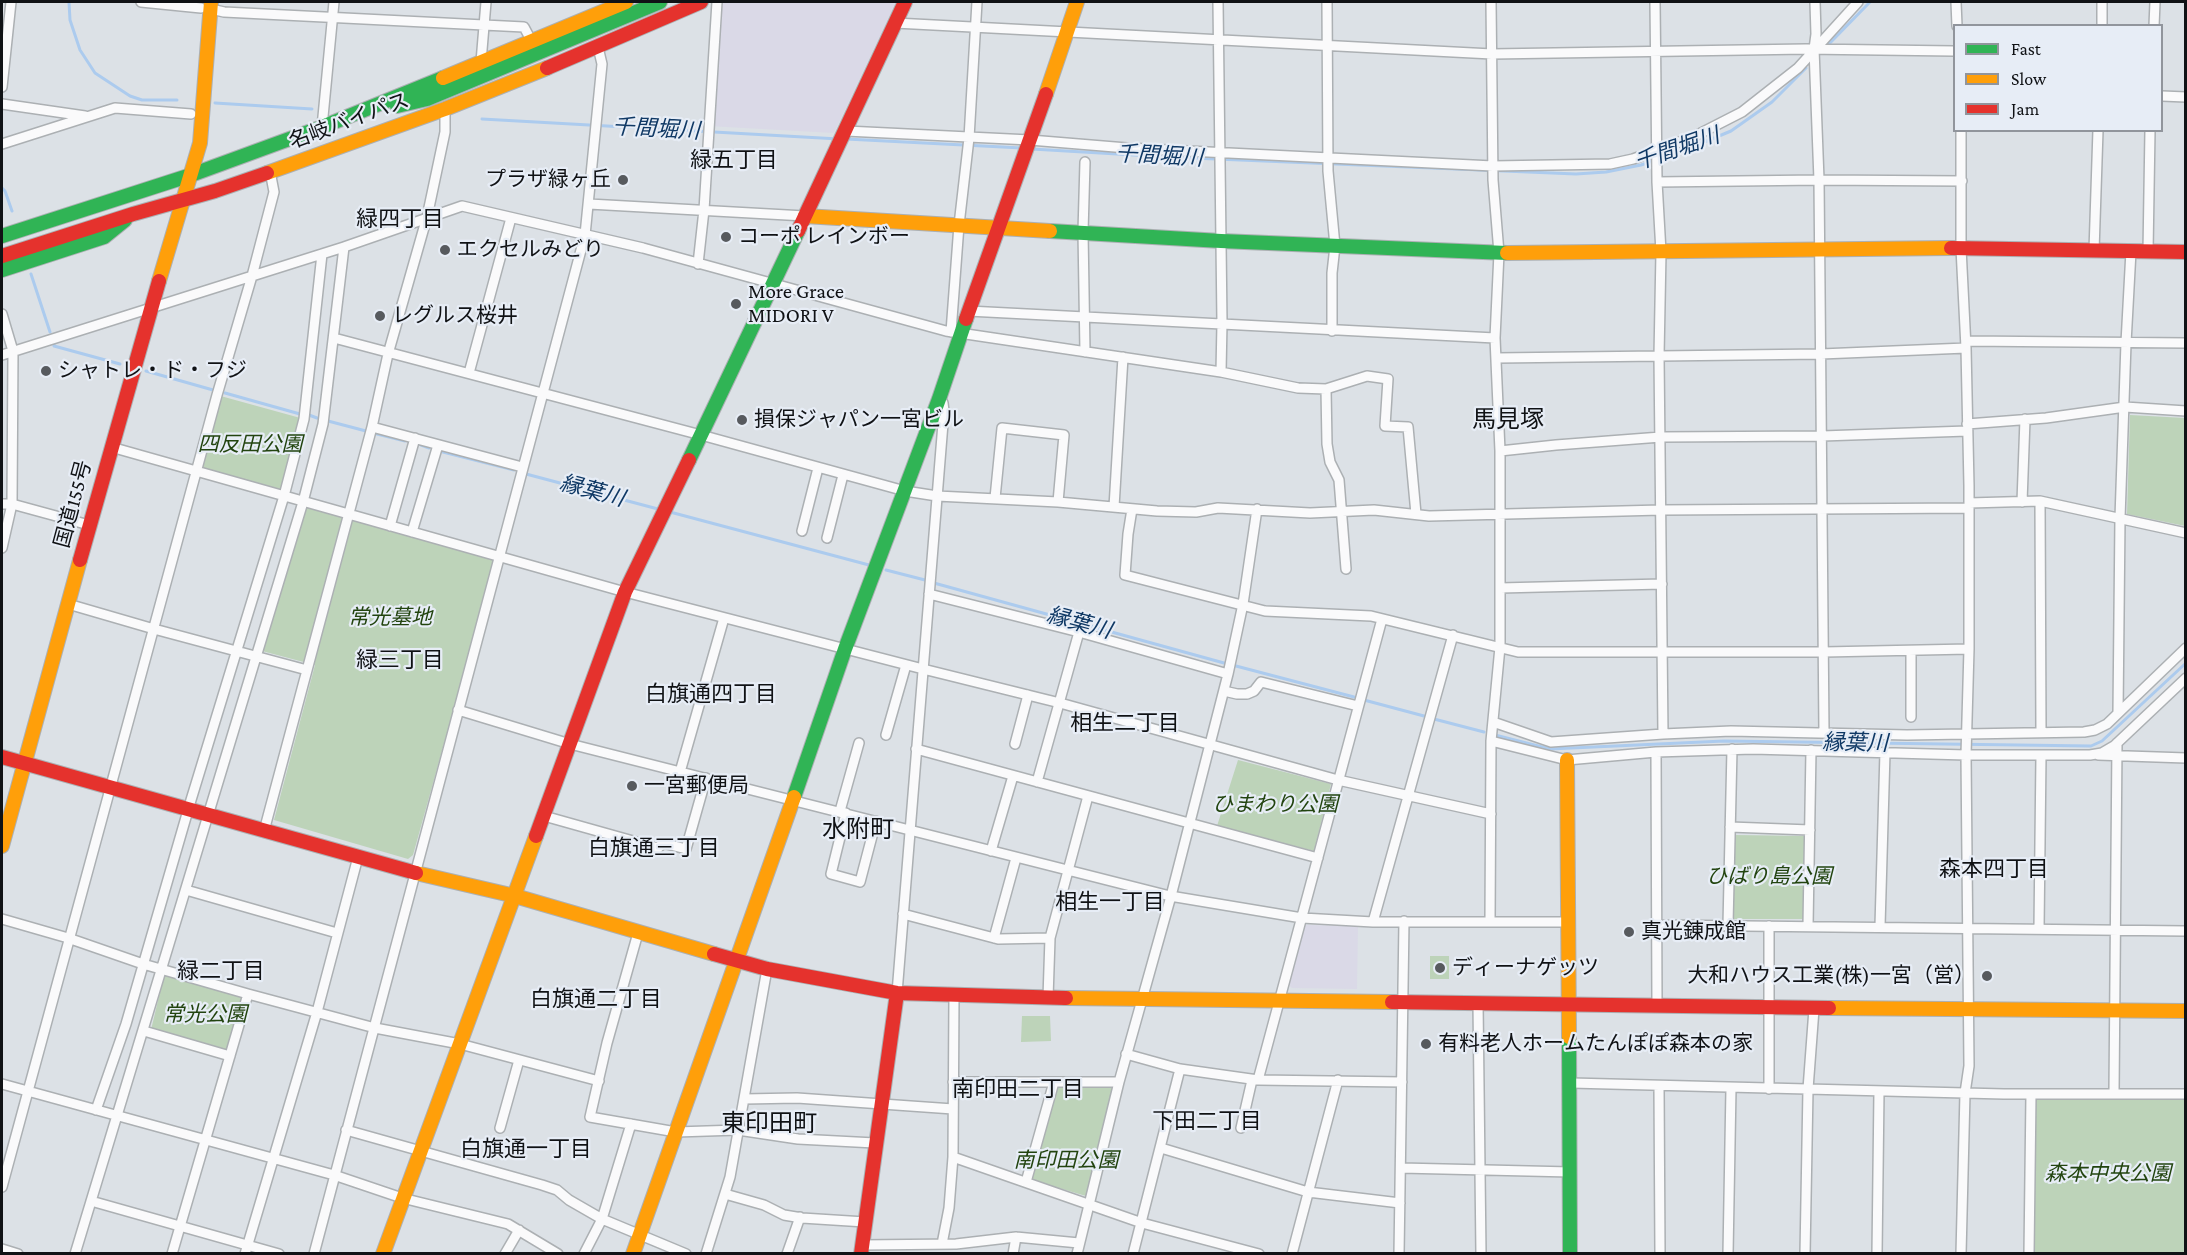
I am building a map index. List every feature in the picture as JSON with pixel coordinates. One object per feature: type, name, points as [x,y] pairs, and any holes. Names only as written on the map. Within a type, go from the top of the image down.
[{"type":"main road","name":"名岐バイパス","points":[[2,236],[190,174],[322,127],[532,42],[608,5],[626,2]]},
{"type":"main road","points":[[369,109],[405,105],[455,87],[660,2]]},
{"type":"main road","name":"名岐バイパス","points":[[4,265],[32,246],[133,214],[184,201],[445,109],[701,2]]},
{"type":"main road","points":[[383,1254],[625,592],[844,136],[905,2]]},
{"type":"main road","points":[[633,1254],[738,961],[845,649],[939,399],[956,333],[968,311],[1068,33],[1077,2]]},
{"type":"main road","name":"国道155号","points":[[190,174],[188,148],[191,114],[206,5]]},
{"type":"main road","name":"国道155号","points":[[2,846],[89,525],[200,143],[206,5]]},
{"type":"main road","points":[[4,265],[104,237],[133,214]]},
{"type":"main road","points":[[805,216],[1221,241],[1499,253],[1961,248],[2186,252]]},
{"type":"main road","points":[[2,225],[28,218],[56,218]]},
{"type":"main road","points":[[2,757],[415,873],[515,896],[767,969],[897,993],[1048,998],[1657,1007],[2186,1011]]},
{"type":"main road","points":[[1567,760],[1571,1083],[1570,1254]]},
{"type":"main road","points":[[862,1249],[897,993]]},
{"type":"street","points":[[2,87],[11,2]]},
{"type":"street","points":[[141,2],[206,5],[224,12],[524,27],[532,42]]},
{"type":"street","points":[[322,127],[334,2]]},
{"type":"street","points":[[481,62],[486,2]]},
{"type":"street","points":[[698,264],[704,210],[717,2]]},
{"type":"street","points":[[956,333],[959,225],[968,143],[976,2]]},
{"type":"street","points":[[1218,2],[1221,372]]},
{"type":"street","points":[[1327,2],[1328,163],[1335,246],[1332,273],[1332,331]]},
{"type":"street","points":[[1490,922],[1491,741],[1500,647],[1500,452],[1495,338],[1499,253],[1492,180],[1491,2]]},
{"type":"street","points":[[1654,2],[1656,171],[1661,252],[1659,356],[1664,653],[1663,734]]},
{"type":"street","points":[[1815,2],[1814,49],[1819,180],[1824,733]]},
{"type":"street","points":[[844,136],[1028,146],[1127,148],[1219,157],[1328,163],[1493,167],[1600,165],[1656,153],[1742,112],[1797,68],[1857,2]]},
{"type":"street","points":[[1956,2],[1957,24]]},
{"type":"street","points":[[2102,2],[2102,24]]},
{"type":"street","points":[[2154,24],[2155,2]]},
{"type":"street","points":[[894,23],[1492,54],[1546,55],[1814,49],[1953,51]]},
{"type":"street","points":[[314,1254],[585,235],[602,64],[598,47]]},
{"type":"street","points":[[2163,96],[2186,97]]},
{"type":"street","points":[[2,104],[89,116]]},
{"type":"street","points":[[2,144],[115,108],[191,114]]},
{"type":"street","points":[[264,831],[372,427],[388,354],[427,217],[445,132],[445,109]]},
{"type":"street","points":[[1961,132],[1961,248],[1966,344],[1969,505],[1969,650],[1966,735],[1969,1066],[1965,1093],[1961,1254]]},
{"type":"street","points":[[2094,251],[2098,132]]},
{"type":"street","points":[[2148,252],[2150,132]]},
{"type":"street","points":[[1085,162],[1083,232],[1085,352]]},
{"type":"street","points":[[2,1187],[217,395],[252,276],[274,192],[270,171]]},
{"type":"street","points":[[1657,182],[1962,181]]},
{"type":"street","points":[[589,204],[805,216]]},
{"type":"street","points":[[2,354],[344,247],[462,206],[643,248],[956,333],[1221,372],[1298,388],[1326,389],[1367,376],[1388,379],[1385,426],[1408,427],[1416,514]]},
{"type":"street","points":[[469,373],[511,218]]},
{"type":"street","points":[[75,1254],[303,502],[323,424],[344,247]]},
{"type":"street","points":[[2118,712],[2120,518],[2131,251]]},
{"type":"street","points":[[96,1110],[126,1024],[284,496],[304,419],[322,254]]},
{"type":"street","points":[[968,311],[1495,338]]},
{"type":"street","points":[[2,314],[13,351],[7,504],[2,548]]},
{"type":"street","points":[[334,339],[469,373],[843,475],[905,491],[937,496],[1196,512],[1218,508],[1310,513],[1374,510],[1416,514],[1822,509],[2040,501],[2186,533]]},
{"type":"street","points":[[1497,358],[1821,354],[1966,344],[2186,343]]},
{"type":"street","points":[[1114,507],[1123,357]]},
{"type":"street","points":[[1326,389],[1327,444],[1330,462],[1339,480],[1346,569]]},
{"type":"street","points":[[897,993],[944,411],[944,404],[939,399]]},
{"type":"street","points":[[1500,452],[1661,437],[1822,436],[1967,428],[2125,407],[2186,411]]},
{"type":"street","points":[[2022,502],[2025,419]]},
{"type":"street","points":[[372,427],[522,467]]},
{"type":"street","points":[[995,498],[1002,428],[1064,435],[1058,502]]},
{"type":"street","points":[[390,526],[415,438]]},
{"type":"street","points":[[412,532],[438,445]]},
{"type":"street","points":[[111,447],[625,592],[906,665],[1060,702],[1338,780],[1491,814]]},
{"type":"street","points":[[802,531],[818,468]]},
{"type":"street","points":[[827,537],[843,475]]},
{"type":"street","points":[[2040,501],[2041,732]]},
{"type":"street","points":[[7,504],[89,525]]},
{"type":"street","points":[[1132,509],[1125,575],[1265,610],[1288,613],[1348,614],[1382,619],[1518,652],[1969,650]]},
{"type":"street","points":[[1077,1254],[1126,1053],[1171,896],[1224,691],[1243,604],[1257,509]]},
{"type":"street","points":[[1500,588],[1662,584]]},
{"type":"street","points":[[929,594],[1079,632],[1228,674]]},
{"type":"street","points":[[68,604],[308,670]]},
{"type":"street","points":[[680,772],[724,618]]},
{"type":"street","points":[[1241,1128],[1280,1000],[1382,619]]},
{"type":"street","points":[[1037,782],[1079,632]]},
{"type":"street","points":[[1373,922],[1453,635]]},
{"type":"street","points":[[1493,722],[1551,742],[1731,731],[1966,735],[2084,732],[2107,724],[2186,648]]},
{"type":"street","points":[[1911,651],[1911,717]]},
{"type":"street","points":[[886,735],[906,665]]},
{"type":"street","points":[[2090,755],[2102,753],[2117,743],[2186,678]]},
{"type":"street","points":[[1224,691],[1247,694],[1254,691],[1262,682],[1358,706]]},
{"type":"street","points":[[1015,744],[1028,695]]},
{"type":"street","points":[[458,710],[570,744],[1171,896],[1302,918],[1373,922],[1569,922]]},
{"type":"street","points":[[1491,741],[1567,760],[1656,752],[1732,749],[2186,758]]},
{"type":"street","points":[[859,743],[831,874],[860,882],[876,821]]},
{"type":"street","points":[[2114,1093],[2117,743]]},
{"type":"street","points":[[916,749],[1318,858]]},
{"type":"street","points":[[1728,925],[1732,749]]},
{"type":"street","points":[[1808,926],[1811,750]]},
{"type":"street","points":[[1656,752],[1657,1007]]},
{"type":"street","points":[[1880,926],[1884,752]]},
{"type":"street","points":[[2038,928],[2041,755]]},
{"type":"street","points":[[991,851],[1013,776]]},
{"type":"street","points":[[544,816],[658,848],[663,843],[686,849],[706,778]]},
{"type":"street","points":[[1048,998],[1050,938],[1088,796]]},
{"type":"street","points":[[1731,827],[1810,830]]},
{"type":"street","points":[[247,1249],[317,1012],[358,857]]},
{"type":"street","points":[[994,938],[1016,858]]},
{"type":"street","points":[[186,890],[337,933]]},
{"type":"street","points":[[903,914],[994,938],[1050,938]]},
{"type":"street","points":[[2,920],[248,994],[375,1028],[460,1044],[599,1081]]},
{"type":"street","points":[[1399,1254],[1404,921]]},
{"type":"street","points":[[1656,924],[2186,931]]},
{"type":"street","points":[[1769,926],[1769,1089]]},
{"type":"street","points":[[638,933],[607,1043],[590,1118],[676,1132],[738,1130],[798,1138],[875,1143]]},
{"type":"street","points":[[706,1254],[725,1194],[767,969]]},
{"type":"street","points":[[172,1254],[248,994]]},
{"type":"street","points":[[937,1247],[949,1208],[953,1157],[954,994]]},
{"type":"street","points":[[1478,1003],[1481,1254]]},
{"type":"street","points":[[1805,1254],[1808,1089],[1814,1009]]},
{"type":"street","points":[[144,1031],[230,1056]]},
{"type":"street","points":[[1126,1053],[1180,1069],[1255,1080],[1402,1082]]},
{"type":"street","points":[[500,1128],[519,1060]]},
{"type":"street","points":[[1133,1254],[1180,1069]]},
{"type":"street","points":[[1292,1254],[1338,1080]]},
{"type":"street","points":[[953,1082],[1119,1082]]},
{"type":"street","points":[[1026,1182],[1054,1082]]},
{"type":"street","points":[[1571,1083],[1965,1093],[2186,1094]]},
{"type":"street","points":[[2,1084],[334,1175],[402,1198],[508,1224],[558,1254]]},
{"type":"street","points":[[1659,1086],[1660,1254]]},
{"type":"street","points":[[1728,1254],[1731,1088]]},
{"type":"street","points":[[1877,1254],[1879,1091]]},
{"type":"street","points":[[2029,1254],[2031,1094]]},
{"type":"street","points":[[744,1099],[797,1098],[953,1109]]},
{"type":"street","points":[[584,1254],[602,1218],[631,1124]]},
{"type":"street","points":[[346,1130],[549,1188],[602,1218],[686,1254]]},
{"type":"street","points":[[1161,1148],[1308,1192],[1400,1203]]},
{"type":"street","points":[[953,1157],[1142,1223],[1259,1254]]},
{"type":"street","points":[[1401,1168],[1571,1172]]},
{"type":"street","points":[[725,1194],[764,1205],[784,1215],[865,1222]]},
{"type":"street","points":[[91,1201],[180,1226],[247,1249],[279,1254]]},
{"type":"street","points":[[787,1254],[800,1217]]},
{"type":"street","points":[[505,1254],[519,1230]]},
{"type":"street","points":[[862,1249],[937,1247],[1016,1237],[1079,1243]]},
{"type":"street","points":[[1013,1254],[1016,1237]]},
{"type":"street","points":[[2,1249],[16,1253]]},
{"type":"shaded area","points":[[726,2],[896,2],[834,133],[708,126],[717,5]]},
{"type":"shaded area","points":[[1306,925],[1358,926],[1357,989],[1292,988],[1287,983],[1303,927]]},
{"type":"green space","name":"四反田公園","points":[[217,395],[304,419],[284,496],[198,471]]},
{"type":"green space","points":[[2130,415],[2185,418],[2185,526],[2127,514]]},
{"type":"green space","name":"常光墓地","points":[[307,505],[496,557],[413,855],[408,859],[274,820],[315,665],[262,651]]},
{"type":"green space","name":"ひまわり公園","points":[[1238,760],[1331,784],[1314,851],[1217,826]]},
{"type":"green space","name":"ひばり島公園","points":[[1735,835],[1805,836],[1803,919],[1733,919]]},
{"type":"green space","name":"ディーナゲッツ","points":[[1430,956],[1449,956],[1449,979],[1430,979]]},
{"type":"green space","name":"常光公園","points":[[164,975],[243,996],[227,1051],[151,1030]]},
{"type":"green space","points":[[1022,1016],[1050,1016],[1051,1041],[1021,1042]]},
{"type":"green space","name":"南印田公園","points":[[1058,1086],[1109,1086],[1112,1088],[1086,1196],[1032,1180]]},
{"type":"green space","name":"森本中央公園","points":[[2031,1094],[2185,1094],[2185,1253],[2029,1254]]},
{"type":"waterway","name":"千間堀川","points":[[69,2],[70,20],[80,50],[95,73],[130,96],[142,100],[177,100]]},
{"type":"waterway","name":"千間堀川","points":[[1828,45],[1870,2]]},
{"type":"waterway","name":"千間堀川","points":[[1032,149],[1576,174],[1606,172],[1641,165],[1731,131],[1772,102],[1806,68]]},
{"type":"waterway","name":"千間堀川","points":[[215,103],[312,109]]},
{"type":"waterway","name":"千間堀川","points":[[482,119],[839,139]]},
{"type":"waterway","name":"千間堀川","points":[[846,139],[1022,148]]},
{"type":"waterway","name":"縁葉川","points":[[2,188],[12,211]]},
{"type":"waterway","name":"縁葉川","points":[[31,274],[50,332]]},
{"type":"waterway","name":"縁葉川","points":[[54,344],[54,346],[120,364]]},
{"type":"waterway","name":"縁葉川","points":[[146,371],[213,390]]},
{"type":"waterway","name":"縁葉川","points":[[225,393],[300,414]]},
{"type":"waterway","name":"縁葉川","points":[[309,415],[317,418]]},
{"type":"waterway","name":"縁葉川","points":[[328,421],[366,431]]},
{"type":"waterway","name":"縁葉川","points":[[377,434],[405,441]]},
{"type":"waterway","name":"縁葉川","points":[[421,445],[429,448]]},
{"type":"waterway","name":"縁葉川","points":[[443,452],[514,470]]},
{"type":"waterway","name":"縁葉川","points":[[526,474],[658,509]]},
{"type":"waterway","name":"縁葉川","points":[[670,512],[869,565]]},
{"type":"waterway","name":"縁葉川","points":[[886,570],[925,580]]},
{"type":"waterway","name":"縁葉川","points":[[934,583],[1224,663]]},
{"type":"waterway","name":"縁葉川","points":[[1495,735],[1550,749],[1724,741],[2091,746],[2102,741],[2186,663]]},
{"type":"waterway","name":"縁葉川","points":[[1236,666],[1354,697]]},
{"type":"waterway","name":"縁葉川","points":[[1364,700],[1424,716]]},
{"type":"waterway","name":"縁葉川","points":[[1434,719],[1484,732]]},
{"type":"traffic: fast","points":[[397,106],[427,99],[660,2]]},
{"type":"traffic: fast","points":[[2,236],[191,175],[322,127],[443,78]]},
{"type":"traffic: fast","points":[[2,270],[104,237],[125,220]]},
{"type":"traffic: fast","points":[[689,460],[798,231]]},
{"type":"traffic: fast","points":[[1050,231],[1507,253]]},
{"type":"traffic: fast","points":[[794,797],[845,649],[939,399],[966,319]]},
{"type":"traffic: fast","points":[[1569,1037],[1570,1254]]},
{"type":"traffic: slow","points":[[159,281],[200,143],[211,2]]},
{"type":"traffic: slow","points":[[443,78],[626,2]]},
{"type":"traffic: slow","points":[[1046,94],[1077,2]]},
{"type":"traffic: slow","points":[[267,173],[445,109],[547,68]]},
{"type":"traffic: slow","points":[[805,216],[1050,231]]},
{"type":"traffic: slow","points":[[1507,253],[1951,248]]},
{"type":"traffic: slow","points":[[2,846],[80,560]]},
{"type":"traffic: slow","points":[[1567,760],[1569,1037]]},
{"type":"traffic: slow","points":[[633,1254],[794,797]]},
{"type":"traffic: slow","points":[[383,1254],[536,836]]},
{"type":"traffic: slow","points":[[416,873],[515,896],[714,954]]},
{"type":"traffic: slow","points":[[1066,998],[1392,1002]]},
{"type":"traffic: slow","points":[[1829,1008],[2186,1011]]},
{"type":"traffic: jam","points":[[547,68],[701,2]]},
{"type":"traffic: jam","points":[[798,231],[905,2]]},
{"type":"traffic: jam","points":[[966,319],[1046,94]]},
{"type":"traffic: jam","points":[[2,256],[267,173]]},
{"type":"traffic: jam","points":[[1951,248],[2186,252]]},
{"type":"traffic: jam","points":[[80,560],[159,281]]},
{"type":"traffic: jam","points":[[536,836],[625,592],[689,460]]},
{"type":"traffic: jam","points":[[2,757],[416,873]]},
{"type":"traffic: jam","points":[[714,954],[767,969],[897,993],[1066,998]]},
{"type":"traffic: jam","points":[[861,1254],[897,993]]},
{"type":"traffic: jam","points":[[1392,1002],[1829,1008]]},
{"type":"place","name":"プラザ緑ヶ丘","points":[[623,180]]},
{"type":"place","name":"コーポ レインボー","points":[[726,237]]},
{"type":"place","name":"エクセルみどり","points":[[445,250]]},
{"type":"place","name":"More Grace MIDORI V","points":[[736,304]]},
{"type":"place","name":"レグルス桜井","points":[[380,316]]},
{"type":"place","name":"シャトレ・ド・フジ","points":[[46,371]]},
{"type":"place","name":"損保ジャパン一宮ビル","points":[[742,420]]},
{"type":"place","name":"一宮郵便局","points":[[632,786]]},
{"type":"place","name":"真光錬成館","points":[[1629,932]]},
{"type":"place","name":"ディーナゲッツ","points":[[1440,968]]},
{"type":"place","name":"大和ハウス工業(株)一宮（営）","points":[[1987,976]]},
{"type":"place","name":"有料老人ホームたんぽぽ森本の家","points":[[1426,1044]]},
{"type":"district","name":"緑五丁目","points":[[734,160]]},
{"type":"district","name":"緑四丁目","points":[[400,219]]},
{"type":"district","name":"馬見塚","points":[[1508,420]]},
{"type":"district","name":"緑三丁目","points":[[400,660]]},
{"type":"district","name":"白旗通四丁目","points":[[711,694]]},
{"type":"district","name":"相生二丁目","points":[[1125,723]]},
{"type":"district","name":"水附町","points":[[858,830]]},
{"type":"district","name":"白旗通三丁目","points":[[654,848]]},
{"type":"district","name":"森本四丁目","points":[[1994,869]]},
{"type":"district","name":"相生一丁目","points":[[1110,902]]},
{"type":"district","name":"緑二丁目","points":[[221,971]]},
{"type":"district","name":"白旗通二丁目","points":[[596,999]]},
{"type":"district","name":"南印田二丁目","points":[[1018,1089]]},
{"type":"district","name":"下田二丁目","points":[[1207,1121]]},
{"type":"district","name":"東印田町","points":[[769,1124]]},
{"type":"district","name":"白旗通一丁目","points":[[526,1149]]}]
